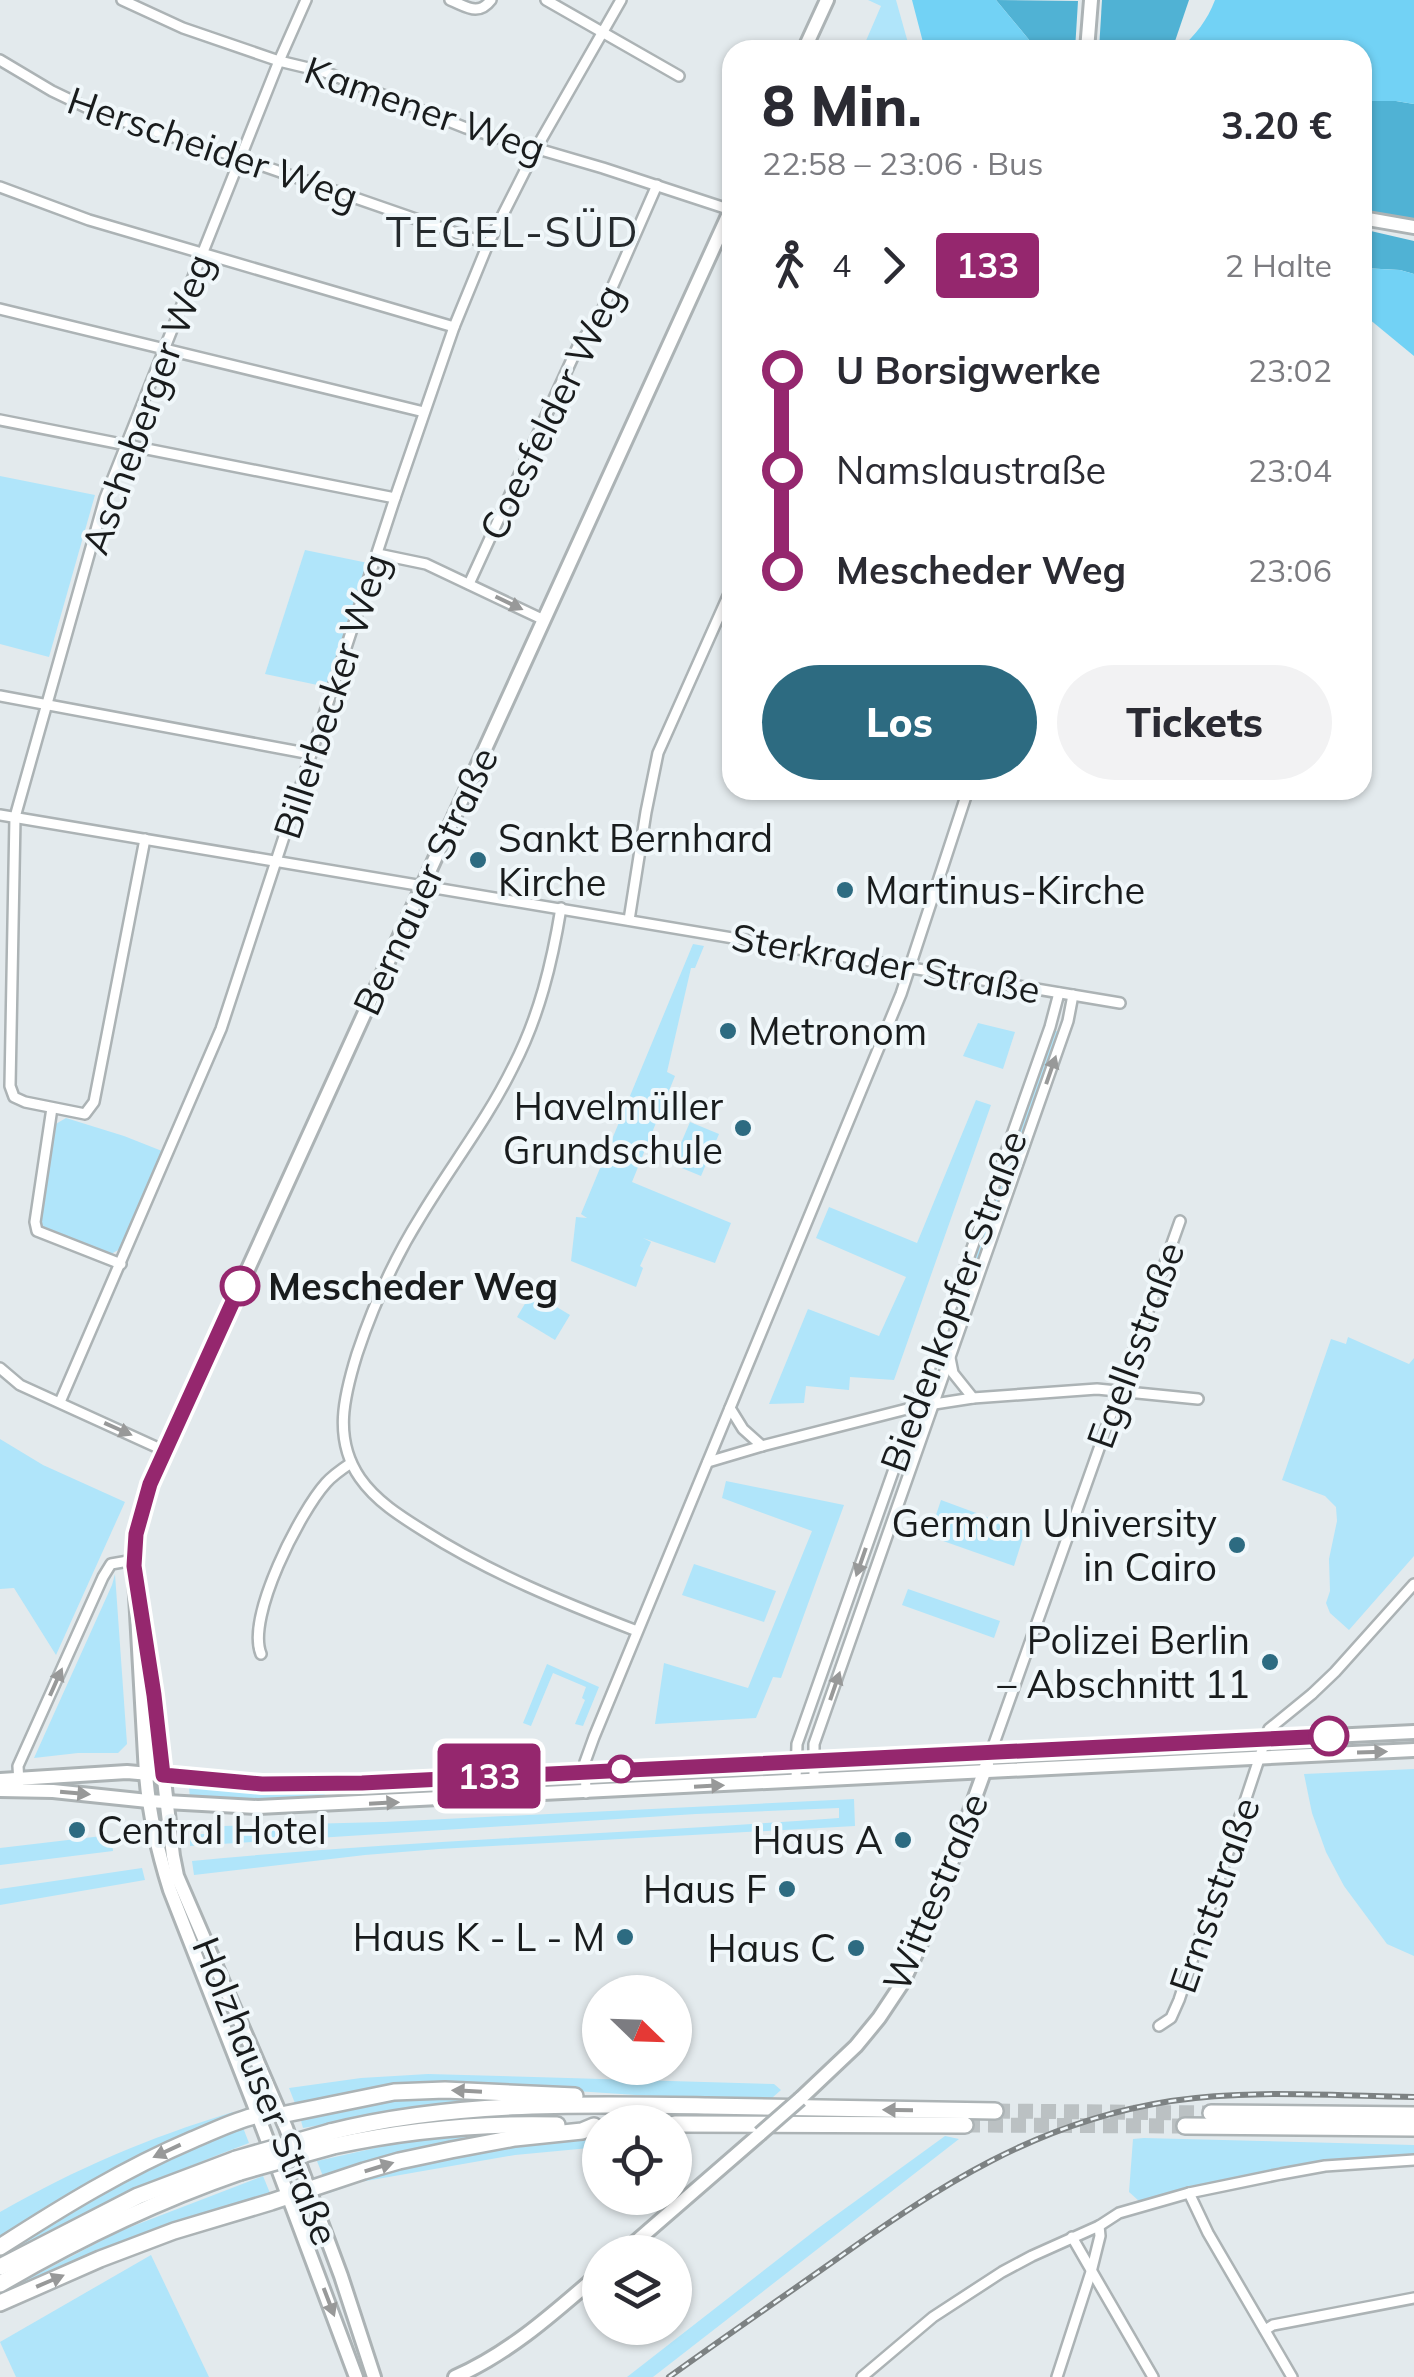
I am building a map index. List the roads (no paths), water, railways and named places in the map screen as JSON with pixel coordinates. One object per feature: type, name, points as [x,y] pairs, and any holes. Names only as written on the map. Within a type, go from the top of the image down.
[{"type":"highway","points":[[281,2115],[394,2092],[582,2096],[597,2104]]},
{"type":"highway","points":[[0,2267],[138,2196],[331,2139],[368,2122],[419,2114],[597,2104],[995,2111]]},
{"type":"highway","points":[[1211,2113],[1414,2115]]},
{"type":"highway","points":[[0,2247],[84,2193],[163,2152],[258,2114]]},
{"type":"highway","points":[[692,2124],[965,2125]]},
{"type":"highway","points":[[331,2139],[468,2126],[582,2126]]},
{"type":"highway","points":[[1185,2126],[1414,2128]]},
{"type":"highway","points":[[0,2303],[174,2231],[399,2161],[515,2138],[582,2131]]},
{"type":"highway","points":[[0,2284],[98,2230],[238,2166]]},
{"type":"main road","points":[[809,40],[827,0]]},
{"type":"main road","points":[[1088,40],[1090,0]]},
{"type":"main road","points":[[1372,220],[1414,227]]},
{"type":"main road","name":"Bernauer Straße","points":[[146,1774],[134,1563],[138,1518],[146,1493],[722,230]]},
{"type":"main road","name":"Bernauer Straße","points":[[134,1563],[163,1775]]},
{"type":"main road","points":[[0,1790],[128,1772],[262,1784],[330,1784],[1414,1732]]},
{"type":"main road","points":[[0,1780],[53,1792],[258,1808],[1414,1750]]},
{"type":"main road","name":"Wittestraße","points":[[644,2235],[800,2099],[856,2046],[879,2018],[903,1982],[927,1930],[992,1752]]},
{"type":"main road","name":"Holzhauser Straße","points":[[146,1774],[159,1855],[170,1890],[356,2377]]},
{"type":"main road","name":"Holzhauser Straße","points":[[163,1775],[177,1876],[281,2115],[374,2377]]},
{"type":"main road","points":[[258,2114],[281,2115]]},
{"type":"main road","points":[[455,2377],[498,2354],[582,2289]]},
{"type":"street","name":"Kamener Weg","points":[[122,0],[179,26],[324,72],[466,128],[722,205]]},
{"type":"street","name":"Ascheberger Weg","points":[[52,1108],[14,1097],[10,1086],[15,817],[105,498],[306,0]]},
{"type":"street","points":[[450,0],[476,10],[490,0]]},
{"type":"street","points":[[546,0],[678,76]]},
{"type":"street","name":"Billerbecker Weg","points":[[60,1402],[221,1030],[454,327],[488,244],[537,148],[622,0]]},
{"type":"street","name":"Herscheider Weg","points":[[0,60],[52,92],[100,114],[488,244]]},
{"type":"street","name":"Coesfelder Weg","points":[[469,584],[579,344],[597,321],[657,185]]},
{"type":"street","points":[[0,187],[63,212],[454,327]]},
{"type":"street","points":[[0,310],[424,412]]},
{"type":"street","points":[[0,420],[395,498]]},
{"type":"street","points":[[378,554],[426,564],[544,620]]},
{"type":"street","points":[[629,920],[658,753],[722,609]]},
{"type":"street","points":[[0,696],[310,754]]},
{"type":"street","points":[[586,1793],[584,1762],[901,994],[965,800]]},
{"type":"street","name":"Sterkrader Straße","points":[[0,814],[1120,1002]]},
{"type":"street","points":[[121,1264],[37,1230],[35,1222],[52,1108],[85,1114],[94,1102],[145,839]]},
{"type":"street","points":[[562,908],[549,974],[515,1064],[490,1112],[418,1220],[379,1296],[355,1360],[343,1408],[345,1447],[351,1464],[378,1500],[437,1539],[515,1580],[637,1631]]},
{"type":"street","name":"Biedenkopfer Straße","points":[[796,1781],[797,1744],[1059,993]]},
{"type":"street","name":"Biedenkopfer Straße","points":[[814,1780],[814,1744],[1068,1021],[1073,996]]},
{"type":"street","name":"Egellsstraße","points":[[992,1752],[1180,1222]]},
{"type":"street","points":[[934,1352],[950,1358],[953,1372],[973,1398]]},
{"type":"street","points":[[0,1368],[20,1385],[165,1450]]},
{"type":"street","points":[[708,1462],[915,1407],[973,1398],[1120,1390],[1198,1399]]},
{"type":"street","points":[[730,1408],[743,1430],[762,1446]]},
{"type":"street","points":[[261,1654],[257,1644],[260,1623],[287,1546],[324,1485],[351,1464]]},
{"type":"street","points":[[19,1785],[18,1766],[103,1576],[111,1564],[134,1563]]},
{"type":"street","points":[[1266,1738],[1269,1729],[1335,1672],[1414,1584]]},
{"type":"street","name":"Ernststraße","points":[[1159,2026],[1171,2018],[1179,2000],[1266,1738]]},
{"type":"street","points":[[862,2377],[933,2318],[1002,2272],[1099,2226],[1119,2212],[1189,2193],[1325,2166],[1414,2160]]},
{"type":"street","points":[[1189,2193],[1292,2377]]},
{"type":"street","points":[[1057,2377],[1091,2272],[1099,2226]]},
{"type":"street","points":[[1072,2237],[1153,2377]]},
{"type":"street","points":[[1264,2330],[1273,2325],[1414,2298]]},
{"type":"tunnel","points":[[995,2111],[1211,2113]]},
{"type":"tunnel","points":[[965,2125],[1185,2126]]},
{"type":"railway","points":[[669,2377],[950,2183],[1076,2124],[1201,2097],[1414,2097]]},
{"type":"place","name":"Sankt Bernhard Kirche","points":[[478,860]]},
{"type":"place","name":"Martinus-Kirche","points":[[845,890]]},
{"type":"place","name":"Metronom","points":[[728,1031]]},
{"type":"place","name":"Havelmüller Grundschule","points":[[743,1128]]},
{"type":"place","name":"Mescheder Weg","points":[[240,1286]]},
{"type":"place","name":"German University in Cairo","points":[[1237,1545]]},
{"type":"place","name":"Polizei Berlin – Abschnitt 11","points":[[1270,1662]]},
{"type":"place","name":"Central Hotel","points":[[77,1830]]},
{"type":"place","name":"Haus A","points":[[903,1840]]},
{"type":"place","name":"Haus F","points":[[787,1889]]},
{"type":"place","name":"Haus K - L - M","points":[[625,1937]]},
{"type":"place","name":"Haus C","points":[[856,1948]]},
{"type":"district","name":"TEGEL-SÜD","points":[[513,231]]}]
